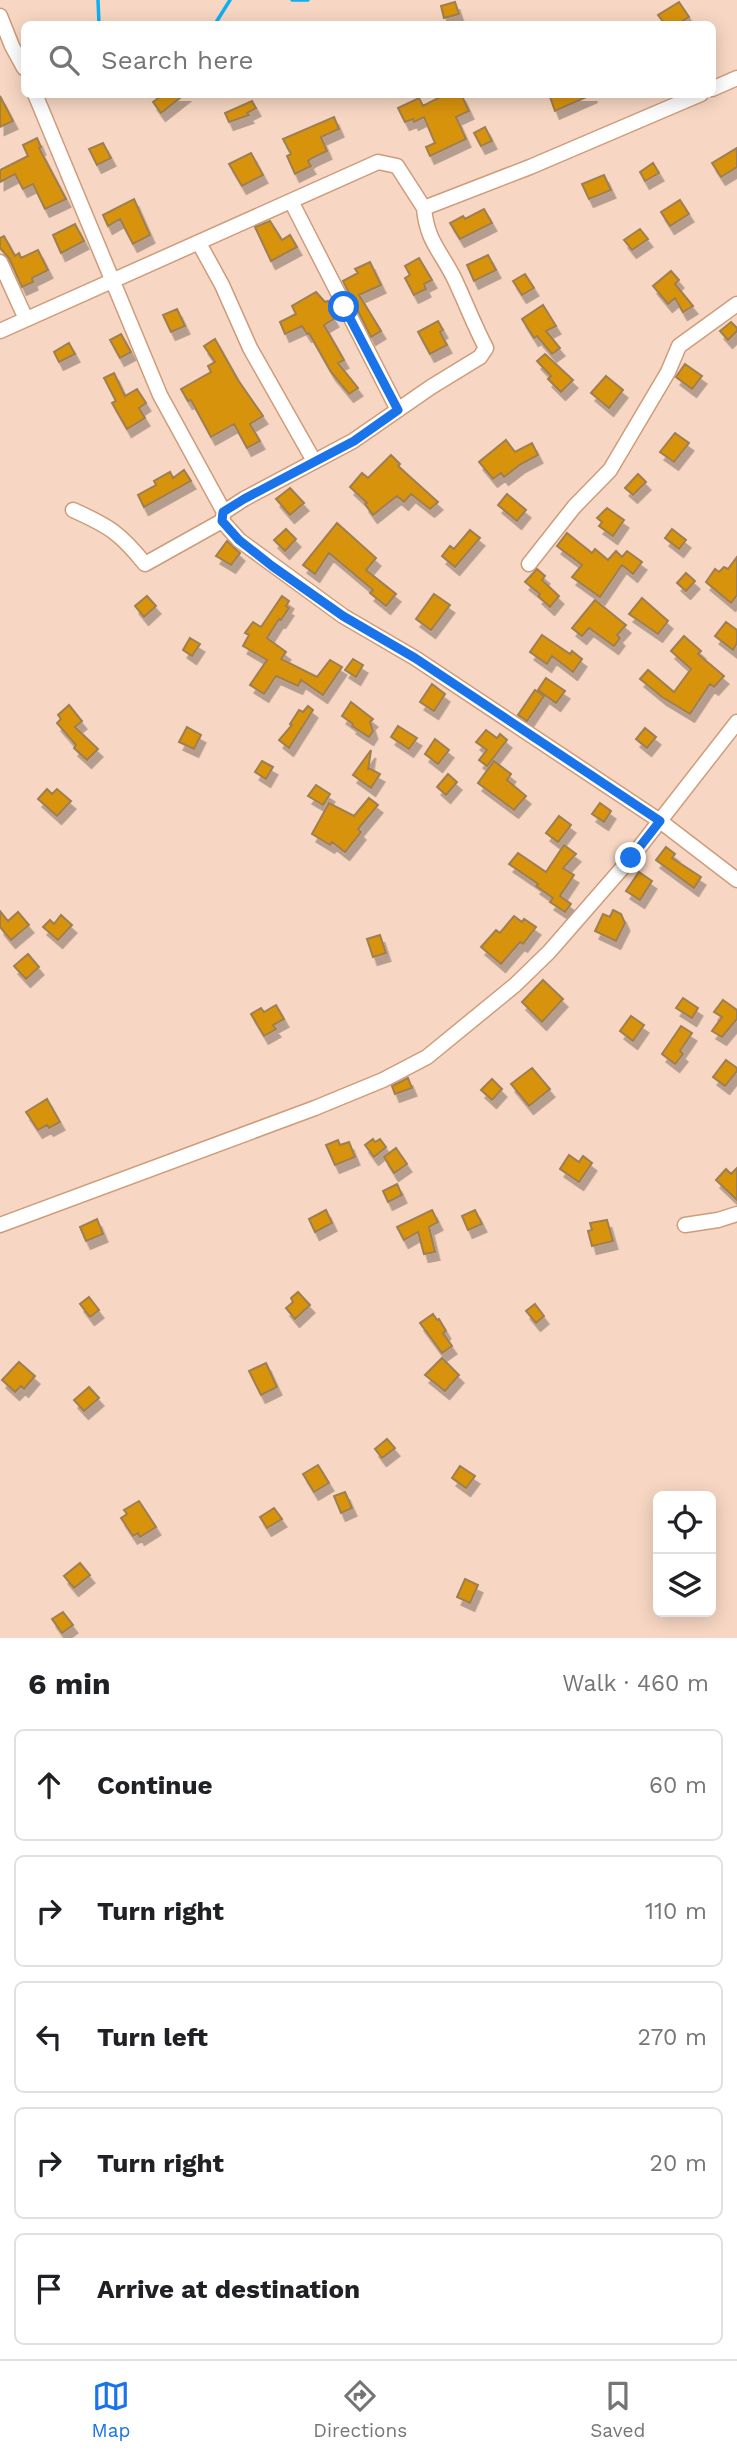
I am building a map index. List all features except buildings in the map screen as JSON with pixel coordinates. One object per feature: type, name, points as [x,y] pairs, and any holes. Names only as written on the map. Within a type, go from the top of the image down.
[{"type":"street","points":[[0,16],[21,62]]},
{"type":"street","points":[[716,87],[737,78]]},
{"type":"street","points":[[37,98],[160,395],[223,517],[239,540],[343,616],[415,658],[660,821],[737,880]]},
{"type":"street","points":[[424,208],[530,167],[692,98]]},
{"type":"street","points":[[0,331],[378,162],[397,166],[424,208],[432,244],[452,274],[486,348],[480,358],[354,441],[314,461],[145,564],[128,543],[105,524],[73,510]]},
{"type":"street","points":[[291,201],[398,410]]},
{"type":"street","points":[[200,243],[250,348],[314,461]]},
{"type":"street","points":[[0,262],[26,319]]},
{"type":"street","points":[[529,564],[574,508],[610,470],[668,372],[679,346],[737,304]]},
{"type":"street","points":[[0,1224],[315,1108],[383,1080],[427,1057],[515,985],[549,952],[660,821],[737,723]]},
{"type":"street","points":[[685,1226],[737,1214]]},
{"type":"waterway","points":[[98,0],[99,21]]},
{"type":"waterway","points":[[217,21],[230,0]]},
{"type":"waterway","points":[[292,0],[308,0]]},
{"type":"route","points":[[344,307],[398,410],[354,441],[223,512],[222,521],[239,540],[272,566],[343,616],[415,658],[660,821],[631,858]]}]
